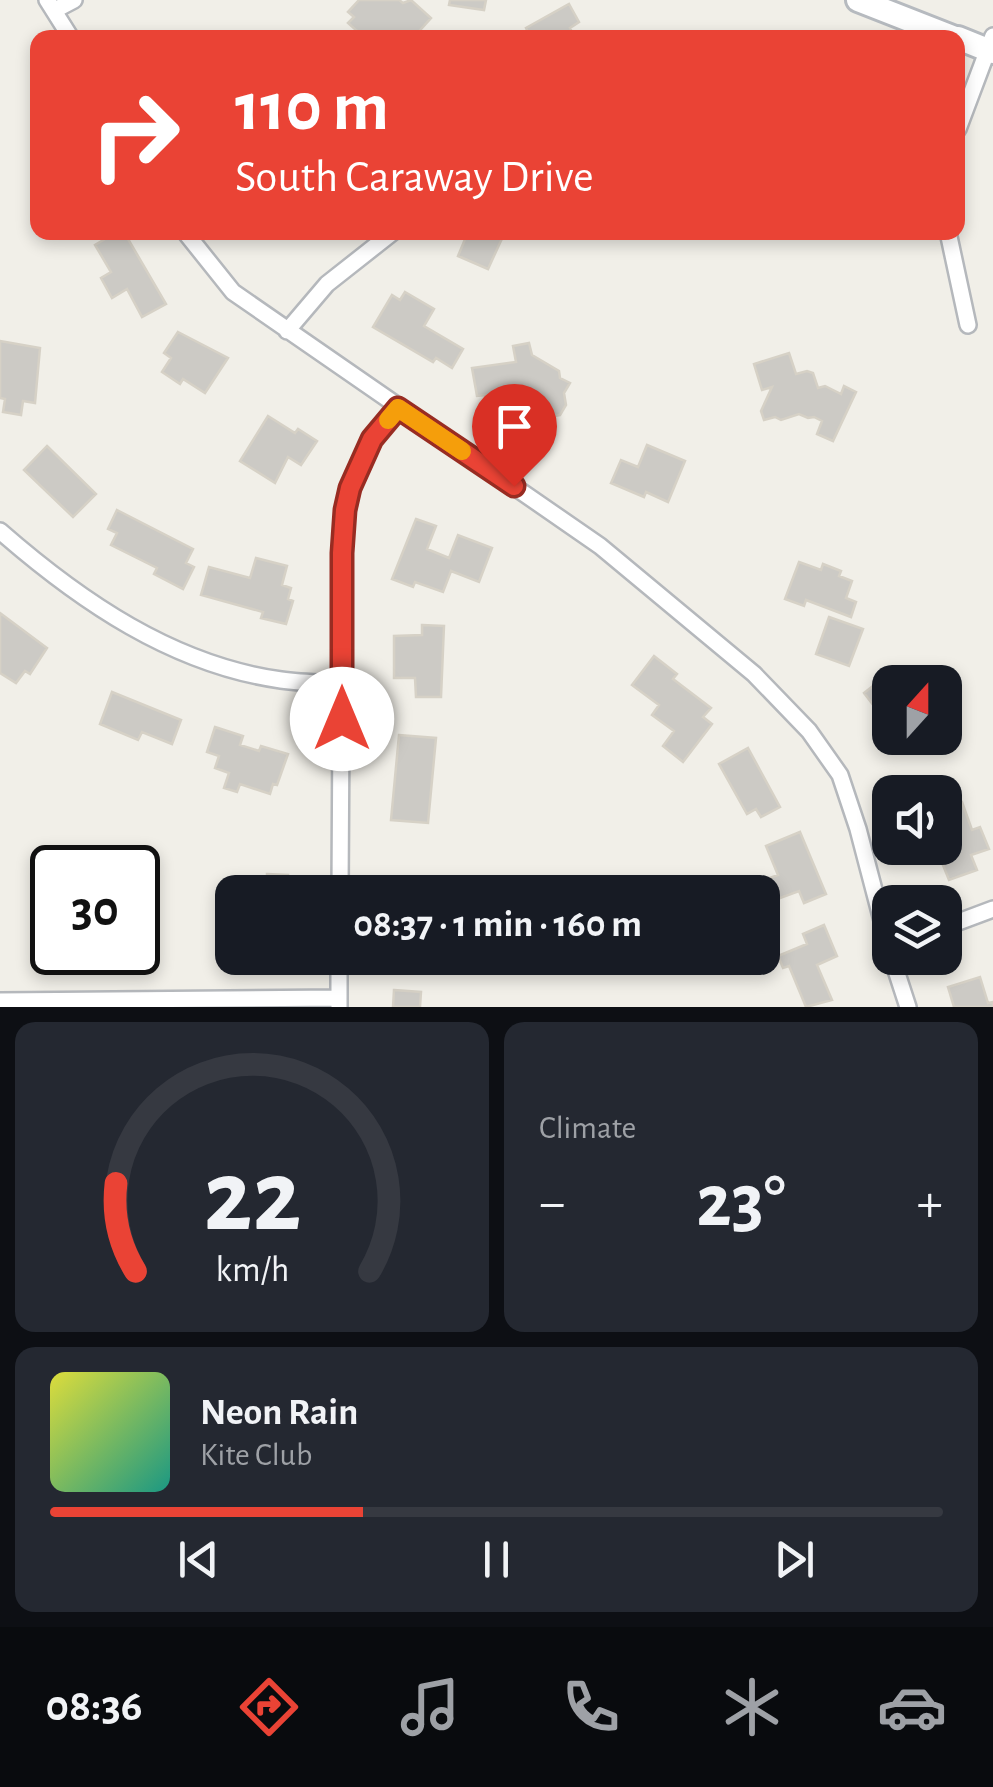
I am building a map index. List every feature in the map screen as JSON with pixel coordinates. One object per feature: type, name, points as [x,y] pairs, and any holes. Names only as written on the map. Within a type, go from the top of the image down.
[{"type":"main road","points":[[858,0],[935,30]]},
{"type":"main road","points":[[965,40],[991,46]]},
{"type":"street","points":[[66,30],[51,5],[74,0]]},
{"type":"street","points":[[965,111],[991,46]]},
{"type":"street","points":[[192,240],[234,292],[600,546],[754,674],[809,731],[840,775],[873,885]]},
{"type":"street","points":[[287,332],[327,284],[383,240]]},
{"type":"street","points":[[950,240],[968,324]]},
{"type":"street","points":[[340,875],[345,510],[350,488],[372,439],[398,408]]},
{"type":"street","points":[[0,531],[74,592],[157,641],[242,672],[282,680],[343,684]]},
{"type":"street","points":[[962,920],[993,908]]},
{"type":"street","points":[[0,1001],[339,1002],[339,975]]},
{"type":"street","points":[[898,975],[908,1007]]},
{"type":"building","points":[[359,0],[411,0],[431,18],[420,30],[356,30],[348,23],[354,17],[348,12]]},
{"type":"building","points":[[450,0],[486,0],[484,10],[449,5]]},
{"type":"building","points":[[569,4],[579,22],[571,30],[526,28]]},
{"type":"building","points":[[103,240],[129,240],[166,304],[142,317],[127,289],[112,298],[101,278],[111,272],[95,245]]},
{"type":"building","points":[[465,240],[501,240],[488,269],[458,256]]},
{"type":"building","points":[[405,292],[434,309],[424,326],[463,349],[452,368],[436,358],[433,362],[373,327],[392,295],[400,300]]},
{"type":"building","points":[[178,332],[228,358],[205,393],[162,372],[171,358],[164,353]]},
{"type":"building","points":[[0,341],[40,348],[35,403],[23,401],[21,415],[3,412]]},
{"type":"building","points":[[529,343],[532,355],[559,371],[560,378],[570,383],[560,415],[526,413],[518,408],[516,398],[507,393],[477,396],[472,368],[516,362],[513,346]]},
{"type":"building","points":[[789,353],[796,374],[813,373],[818,388],[825,386],[841,394],[844,386],[856,392],[833,441],[817,434],[822,421],[814,417],[799,414],[764,420],[761,411],[772,387],[762,390],[754,364]]},
{"type":"building","points":[[268,416],[317,441],[301,465],[288,457],[275,483],[240,461]]},
{"type":"building","points":[[647,445],[685,461],[668,502],[611,483],[621,460],[638,467]]},
{"type":"building","points":[[47,446],[96,494],[73,517],[24,470]]},
{"type":"building","points":[[117,510],[193,549],[186,563],[194,567],[183,589],[154,574],[157,568],[111,545],[117,533],[108,529]]},
{"type":"building","points":[[416,519],[436,526],[427,549],[449,558],[458,535],[492,548],[479,582],[451,571],[443,592],[392,579]]},
{"type":"building","points":[[256,558],[287,566],[282,585],[291,588],[288,599],[293,601],[286,624],[261,618],[263,612],[201,595],[209,567],[250,578]]},
{"type":"building","points":[[799,562],[821,570],[823,564],[841,571],[839,576],[852,581],[846,598],[856,602],[851,617],[806,600],[804,606],[785,599]]},
{"type":"building","points":[[0,613],[47,648],[30,674],[25,671],[16,683],[0,673]]},
{"type":"building","points":[[829,617],[863,629],[849,666],[816,654]]},
{"type":"building","points":[[422,625],[444,626],[441,697],[416,697],[415,678],[394,678],[394,636],[422,635]]},
{"type":"building","points":[[654,656],[677,674],[673,679],[711,708],[703,717],[712,724],[683,762],[663,746],[674,731],[652,715],[659,705],[632,685]]},
{"type":"building","points":[[872,687],[872,703],[864,693]]},
{"type":"building","points":[[112,692],[181,720],[172,744],[142,732],[138,740],[100,724]]},
{"type":"building","points":[[215,727],[243,736],[240,745],[288,754],[270,794],[240,784],[237,792],[224,788],[229,773],[215,768],[219,756],[207,752]]},
{"type":"building","points":[[399,735],[436,738],[428,823],[391,820]]},
{"type":"building","points":[[748,748],[780,807],[761,817],[756,809],[747,814],[719,764]]},
{"type":"building","points":[[962,802],[972,830],[980,827],[989,849],[971,855],[977,870],[949,880],[943,865],[962,865]]},
{"type":"building","points":[[800,832],[826,894],[804,903],[799,891],[780,898],[780,875],[766,846]]},
{"type":"building","points":[[824,925],[837,956],[817,965],[832,1000],[806,1007],[789,966],[783,968],[780,961],[780,955],[807,944],[803,934]]},
{"type":"building","points":[[980,977],[993,1007],[954,1007],[948,987]]},
{"type":"building","points":[[394,990],[421,992],[420,1007],[393,1007]]},
{"type":"slow traffic","points":[[388,420],[398,408],[462,451]]},
{"type":"route","points":[[342,719],[345,510],[350,488],[372,439],[398,408],[514,486]]}]
